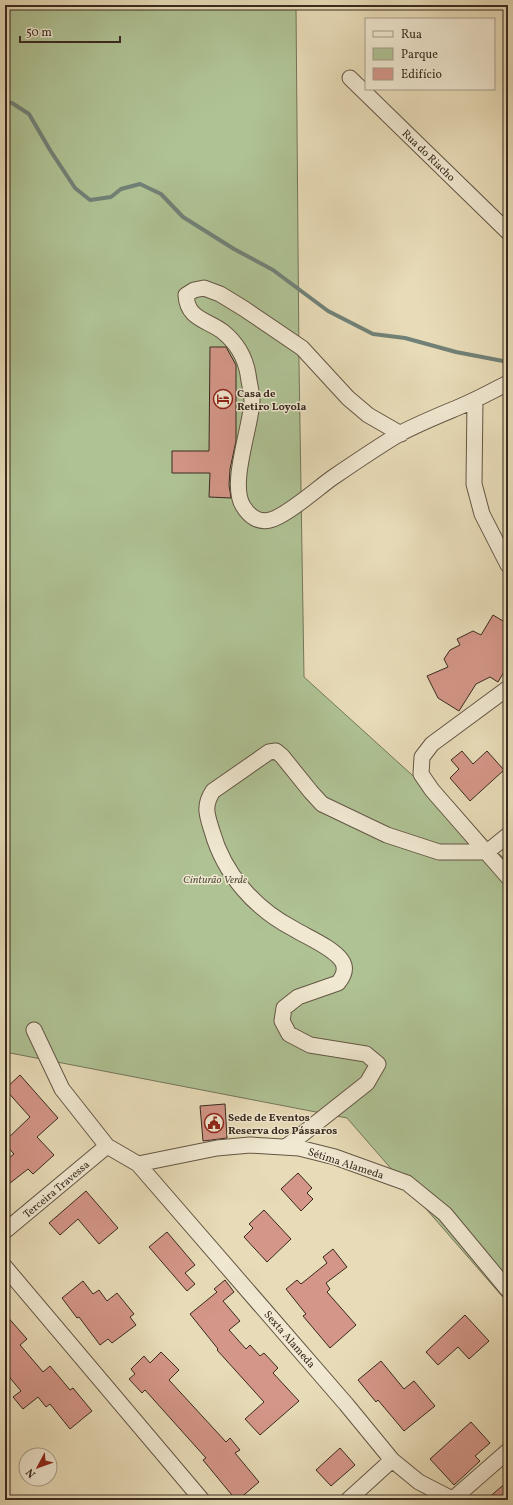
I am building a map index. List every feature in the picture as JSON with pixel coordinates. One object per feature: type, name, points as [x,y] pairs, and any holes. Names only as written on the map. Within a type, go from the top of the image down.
[{"type":"street","name":"Rua do Riacho","points":[[350,78],[508,232]]},
{"type":"street","points":[[401,434],[368,415],[348,398],[302,348],[243,308],[220,294],[204,288],[194,290],[186,295],[186,303],[192,314],[221,331],[232,340],[241,353],[248,372],[252,402],[241,461],[239,488],[242,505],[249,514],[260,521],[271,520],[285,513],[332,478],[401,434],[508,383]]},
{"type":"street","points":[[475,400],[474,484],[482,514],[508,565]]},
{"type":"street","points":[[508,688],[432,744],[422,757],[421,774],[432,790],[508,877]]},
{"type":"street","points":[[286,1147],[367,1083],[378,1064],[366,1054],[310,1045],[289,1034],[282,1021],[284,1008],[298,997],[338,983],[345,968],[342,961],[331,951],[279,922],[238,884],[221,855],[206,811],[208,799],[213,791],[269,752],[276,751],[282,756],[322,804],[387,835],[439,852],[487,852],[508,835]]},
{"type":"street","points":[[34,1030],[62,1089],[107,1146]]},
{"type":"street","name":"Sétima Alameda","points":[[138,1164],[217,1148],[250,1145],[299,1148],[335,1157],[407,1183],[446,1214],[508,1290]]},
{"type":"street","name":"Sexta Alameda","points":[[107,1146],[138,1164],[346,1404],[392,1460],[419,1482],[453,1499]]},
{"type":"street","name":"Terceira Travessa","points":[[5,1231],[107,1146]]},
{"type":"street","points":[[5,1267],[202,1500]]},
{"type":"street","points":[[453,1499],[508,1451]]},
{"type":"street","points":[[348,1500],[392,1460]]},
{"type":"green space","name":"Cinturão Verde","points":[[5,5],[296,5],[299,363],[304,677],[508,862],[508,1303],[347,1118],[5,1052]]},
{"type":"building","name":"Casa de Retiro Loyola","points":[[210,347],[226,347],[236,365],[236,441],[230,469],[229,485],[231,498],[209,497],[210,473],[172,473],[172,451],[209,451]]},
{"type":"building","points":[[493,615],[508,624],[508,665],[498,682],[490,677],[476,684],[459,711],[438,698],[427,676],[448,667],[444,659],[450,650],[460,645],[457,639],[473,631],[481,635]]},
{"type":"building","points":[[462,751],[473,764],[487,751],[504,770],[470,801],[450,778],[459,769],[451,760]]},
{"type":"building","points":[[20,1075],[58,1118],[37,1137],[54,1155],[33,1174],[28,1169],[5,1187],[5,1161],[14,1154],[5,1144],[5,1141],[30,1117],[5,1089]]},
{"type":"building","name":"Sede de Eventos Reserva dos Pássaros","points":[[225,1104],[227,1138],[203,1141],[200,1106]]},
{"type":"building","points":[[298,1173],[312,1188],[307,1193],[313,1199],[301,1211],[281,1189]]},
{"type":"building","points":[[86,1191],[118,1228],[99,1244],[78,1219],[60,1235],[49,1223]]},
{"type":"building","points":[[264,1210],[291,1239],[267,1262],[244,1237],[253,1228],[249,1224]]},
{"type":"building","points":[[167,1232],[195,1265],[185,1273],[195,1284],[187,1291],[149,1247]]},
{"type":"building","points":[[333,1249],[347,1267],[326,1283],[330,1289],[327,1292],[356,1325],[330,1348],[303,1316],[306,1314],[286,1289],[297,1280],[301,1284],[327,1263],[323,1257]]},
{"type":"building","points":[[225,1280],[234,1292],[223,1301],[240,1321],[229,1330],[246,1349],[250,1345],[260,1356],[264,1353],[278,1368],[273,1373],[299,1401],[260,1435],[245,1419],[264,1402],[217,1350],[218,1349],[190,1314],[217,1292],[214,1289]]},
{"type":"building","points":[[83,1281],[93,1294],[99,1290],[107,1301],[117,1293],[134,1314],[130,1317],[136,1325],[112,1343],[108,1339],[100,1345],[79,1317],[77,1318],[62,1298]]},
{"type":"building","points":[[5,1314],[27,1339],[20,1345],[43,1372],[50,1366],[70,1390],[73,1388],[92,1411],[70,1429],[50,1404],[46,1407],[38,1397],[23,1409],[13,1397],[21,1391],[5,1372]]},
{"type":"building","points":[[465,1315],[489,1341],[469,1359],[458,1347],[438,1365],[426,1352]]},
{"type":"building","points":[[161,1352],[179,1370],[169,1380],[226,1442],[230,1438],[240,1450],[235,1453],[259,1482],[238,1500],[236,1500],[203,1460],[206,1458],[145,1390],[142,1393],[129,1379],[135,1374],[131,1369],[144,1356],[150,1363]]},
{"type":"building","points":[[381,1361],[404,1389],[414,1381],[435,1406],[404,1431],[378,1400],[376,1402],[358,1380]]},
{"type":"building","points":[[471,1422],[490,1443],[475,1456],[480,1461],[454,1485],[430,1459]]},
{"type":"building","points":[[340,1448],[355,1465],[331,1486],[316,1470]]},
{"type":"building","points":[[508,1481],[508,1500],[486,1500]]},
{"type":"waterway","points":[[5,103],[12,103],[29,114],[75,188],[90,200],[111,197],[121,189],[140,184],[161,194],[183,217],[234,249],[273,270],[328,311],[373,334],[405,338],[456,352],[503,361],[508,364]]},
{"type":"place","name":"Casa de Retiro Loyola","points":[[223,399]]},
{"type":"place","name":"Sede de Eventos Reserva dos Pássaros","points":[[214,1123]]}]
